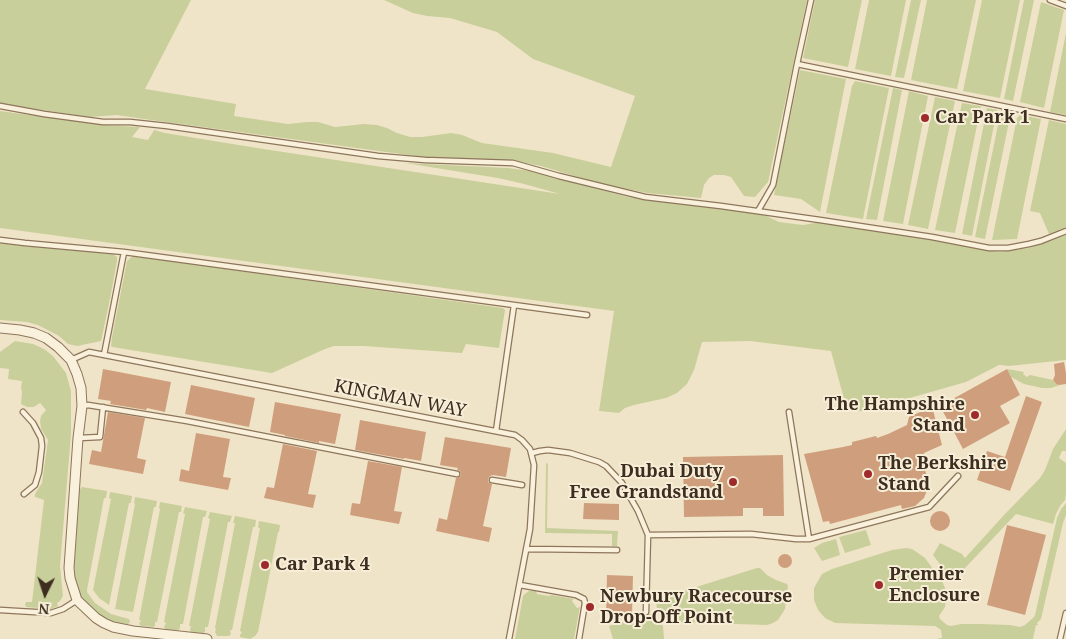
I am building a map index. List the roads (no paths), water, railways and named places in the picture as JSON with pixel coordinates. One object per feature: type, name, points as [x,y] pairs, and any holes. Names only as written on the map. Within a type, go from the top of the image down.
[{"type":"street","points":[[0,328],[34,333],[46,338],[71,360],[81,388],[82,406],[69,568],[77,600],[104,624],[133,631],[207,639]]},
{"type":"lane","points":[[758,211],[773,185],[811,0]]},
{"type":"lane","points":[[1050,0],[1066,6]]},
{"type":"lane","points":[[798,64],[1066,119]]},
{"type":"lane","points":[[0,106],[103,122],[130,122],[167,126],[378,156],[425,160],[513,162],[559,176],[645,197],[758,211],[998,248],[1029,244],[1066,231]]},
{"type":"lane","points":[[0,240],[124,252],[588,315]]},
{"type":"lane","points":[[104,355],[124,252]]},
{"type":"lane","points":[[496,431],[514,305]]},
{"type":"lane","name":"KINGMAN WAY","points":[[71,360],[89,352],[496,431],[515,435],[526,444],[532,454]]},
{"type":"lane","points":[[82,406],[103,407],[187,421],[457,474]]},
{"type":"lane","points":[[78,438],[100,437],[103,407]]},
{"type":"lane","points":[[23,412],[34,423],[41,438],[42,446],[39,472],[35,484],[24,494]]},
{"type":"lane","points":[[789,412],[809,539]]},
{"type":"lane","points":[[509,639],[530,529],[531,483],[534,464],[532,454],[540,451],[548,450],[570,453],[600,462],[622,483],[638,511],[648,535],[646,612]]},
{"type":"lane","points":[[648,535],[752,534],[809,539],[929,507],[958,476]]},
{"type":"lane","points":[[492,480],[522,485]]},
{"type":"lane","points":[[526,549],[617,550]]},
{"type":"lane","points":[[520,585],[576,595],[584,599],[579,639]]},
{"type":"lane","points":[[0,610],[51,613],[63,609],[77,600]]},
{"type":"lane","points":[[1060,639],[1066,612]]},
{"type":"place","name":"Car Park 1","points":[[925,118]]},
{"type":"place","name":"The Hampshire Stand","points":[[975,415]]},
{"type":"place","name":"The Berkshire Stand","points":[[868,474]]},
{"type":"place","name":"Dubai Duty Free Grandstand","points":[[733,482]]},
{"type":"place","name":"Car Park 4","points":[[265,565]]},
{"type":"place","name":"Premier Enclosure","points":[[879,585]]},
{"type":"place","name":"Newbury Racecourse Drop-Off Point","points":[[590,607]]}]
